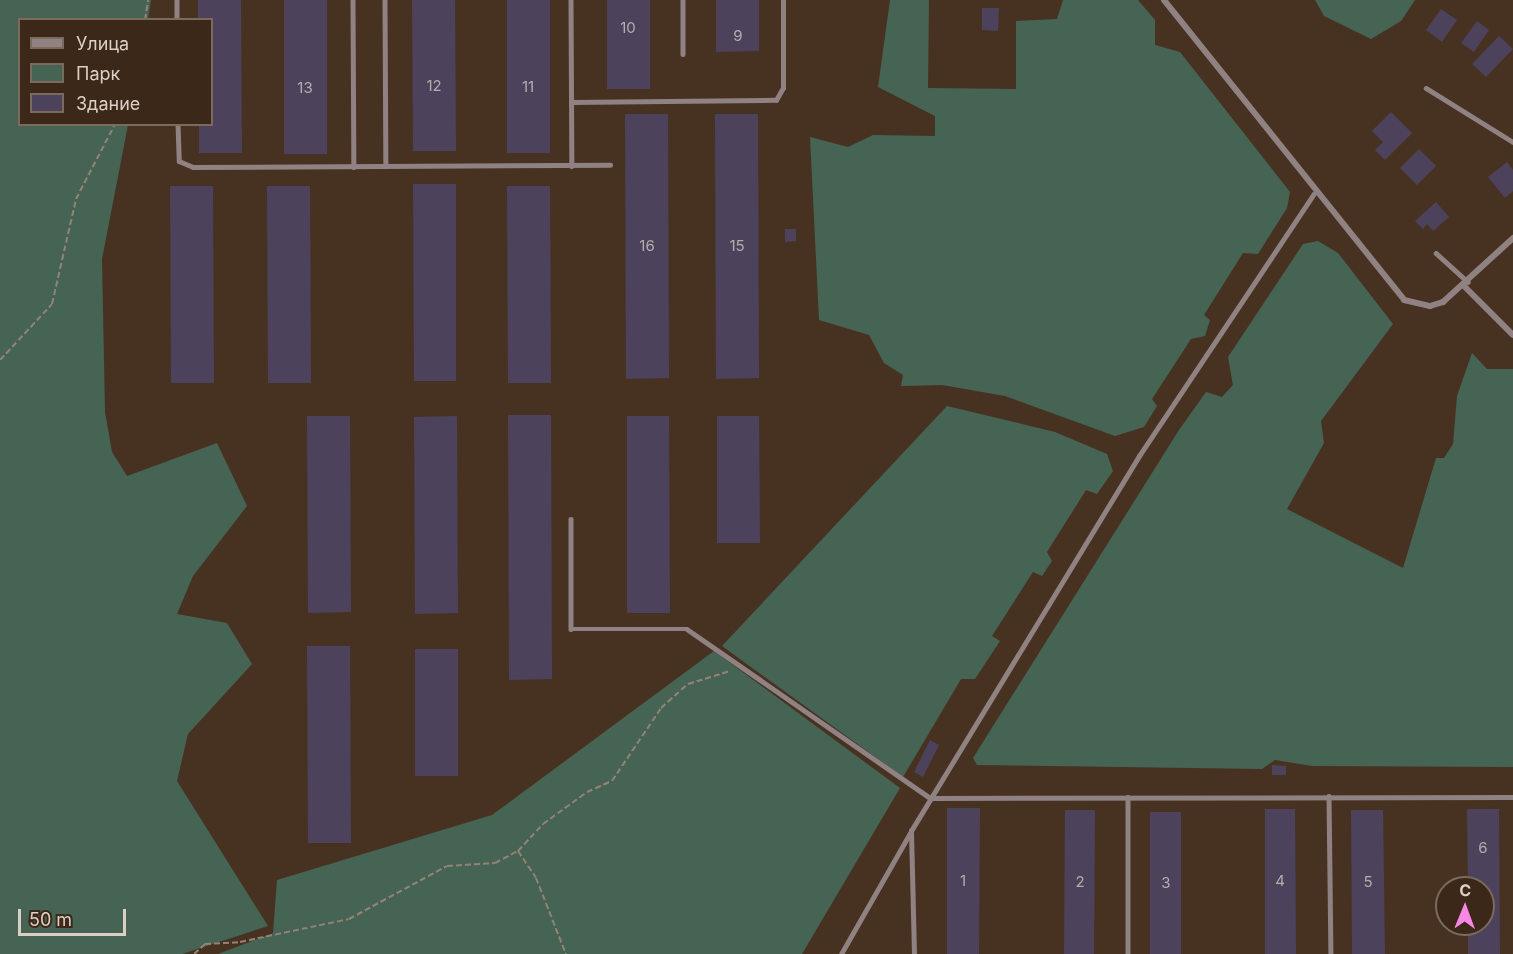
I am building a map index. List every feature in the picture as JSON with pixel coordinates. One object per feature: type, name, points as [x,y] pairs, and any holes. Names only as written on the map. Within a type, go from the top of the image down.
[{"type":"street","points":[[1164,0],[1314,194],[1404,300],[1430,306],[1466,284],[1513,238]]},
{"type":"street","points":[[1466,284],[1513,335]]},
{"type":"lane","points":[[177,0],[177,18]]},
{"type":"lane","points":[[353,0],[354,166]]},
{"type":"lane","points":[[385,0],[386,166]]},
{"type":"lane","points":[[571,0],[572,166]]},
{"type":"lane","points":[[683,0],[683,54]]},
{"type":"lane","points":[[572,102],[776,100],[783,88],[783,0]]},
{"type":"lane","points":[[1426,87],[1513,142]]},
{"type":"lane","points":[[178,126],[178,154],[184,166],[610,165]]},
{"type":"lane","points":[[841,954],[930,798],[1139,456],[1314,194]]},
{"type":"lane","points":[[1436,253],[1466,284]]},
{"type":"lane","points":[[571,519],[571,629],[687,629],[930,798],[1513,797]]},
{"type":"lane","points":[[1329,796],[1331,954]]},
{"type":"lane","points":[[1128,797],[1128,954]]},
{"type":"lane","points":[[911,831],[914,954]]},
{"type":"path","points":[[145,18],[148,0]]},
{"type":"path","points":[[0,360],[52,304],[76,199],[114,126]]},
{"type":"path","points":[[194,954],[205,944],[240,942],[349,920],[447,866],[495,863],[518,851],[543,824],[587,792],[612,781],[636,753],[661,708],[688,684],[746,669]]},
{"type":"path","points":[[518,851],[536,878],[566,954]]},
{"type":"green space","points":[[0,0],[151,0],[148,18],[18,18],[18,126],[128,126],[102,259],[105,412],[112,452],[127,476],[217,443],[247,506],[193,576],[177,614],[227,623],[252,664],[188,734],[177,781],[268,926],[182,954],[0,954]]},
{"type":"green space","points":[[890,0],[929,0],[928,88],[1016,89],[1016,21],[1057,19],[1063,0],[1138,0],[1155,20],[1155,45],[1180,52],[1290,192],[1287,208],[1258,254],[1243,253],[1204,315],[1210,320],[1205,336],[1191,339],[1152,399],[1157,406],[1144,427],[1115,436],[1005,396],[942,385],[901,386],[903,375],[884,363],[869,335],[819,320],[810,137],[848,147],[873,135],[935,136],[935,116],[878,87]]},
{"type":"green space","points":[[1315,0],[1415,0],[1401,21],[1371,39],[1324,16]]},
{"type":"green space","points":[[1318,241],[1338,253],[1393,324],[1321,421],[1324,443],[1287,509],[1403,568],[1436,458],[1444,458],[1453,444],[1457,396],[1472,353],[1487,369],[1513,369],[1513,767],[1312,766],[1275,760],[1262,769],[977,765],[973,758],[1179,430],[1206,392],[1222,397],[1233,385],[1228,357],[1303,244]]},
{"type":"green space","points":[[947,406],[1055,432],[1107,454],[1113,471],[1097,494],[1086,490],[1047,552],[1052,561],[1042,576],[1033,572],[992,636],[1000,641],[975,679],[961,679],[903,777],[722,646]]},
{"type":"green space","points":[[714,651],[900,788],[802,954],[218,954],[273,933],[277,880],[492,815]]},
{"type":"building","points":[[198,0],[241,0],[242,153],[199,153],[199,126],[213,126],[213,18],[198,18]]},
{"type":"building","points":[[284,0],[327,0],[327,154],[284,154]]},
{"type":"building","points":[[412,0],[455,0],[456,151],[413,151]]},
{"type":"building","points":[[507,0],[550,0],[550,153],[507,153]]},
{"type":"building","points":[[607,0],[650,0],[650,89],[607,89]]},
{"type":"building","points":[[716,0],[759,0],[759,51],[716,52]]},
{"type":"building","points":[[982,8],[999,8],[998,31],[982,30]]},
{"type":"building","points":[[1441,9],[1457,20],[1442,42],[1426,30]]},
{"type":"building","points":[[1477,21],[1489,30],[1474,52],[1461,43]]},
{"type":"building","points":[[1499,36],[1513,49],[1486,77],[1472,64]]},
{"type":"building","points":[[1391,112],[1412,133],[1385,160],[1375,150],[1383,142],[1372,131]]},
{"type":"building","points":[[625,114],[668,114],[669,378],[626,379]]},
{"type":"building","points":[[715,114],[758,114],[759,378],[716,379]]},
{"type":"building","points":[[1419,149],[1436,166],[1417,185],[1400,168]]},
{"type":"building","points":[[1507,162],[1513,170],[1513,191],[1505,198],[1488,177]]},
{"type":"building","points":[[413,184],[456,184],[456,381],[414,381]]},
{"type":"building","points":[[170,186],[213,186],[214,383],[171,383]]},
{"type":"building","points":[[267,186],[310,186],[311,383],[268,383]]},
{"type":"building","points":[[507,186],[550,186],[551,383],[508,383]]},
{"type":"building","points":[[1436,202],[1449,217],[1433,231],[1427,224],[1423,229],[1415,221]]},
{"type":"building","points":[[785,229],[796,229],[796,241],[785,242]]},
{"type":"building","points":[[508,415],[551,415],[552,679],[509,680]]},
{"type":"building","points":[[307,416],[350,416],[351,612],[308,613]]},
{"type":"building","points":[[457,416],[458,613],[415,614],[414,417]]},
{"type":"building","points":[[627,416],[669,416],[670,613],[627,613]]},
{"type":"building","points":[[717,416],[759,416],[760,543],[717,543]]},
{"type":"building","points":[[307,646],[350,646],[351,843],[308,843]]},
{"type":"building","points":[[415,649],[458,649],[458,776],[415,776]]},
{"type":"building","points":[[930,740],[939,745],[923,777],[914,772]]},
{"type":"building","points":[[1272,765],[1286,766],[1286,775],[1272,775]]},
{"type":"building","points":[[947,808],[980,808],[979,954],[947,954]]},
{"type":"building","points":[[1265,809],[1295,809],[1296,954],[1265,954]]},
{"type":"building","points":[[1467,809],[1499,809],[1500,954],[1468,954],[1468,936],[1495,936],[1495,876],[1468,876]]},
{"type":"building","points":[[1065,810],[1095,810],[1094,954],[1064,954]]},
{"type":"building","points":[[1351,810],[1383,810],[1385,954],[1352,954]]},
{"type":"building","points":[[1150,812],[1181,812],[1181,954],[1150,954]]}]
